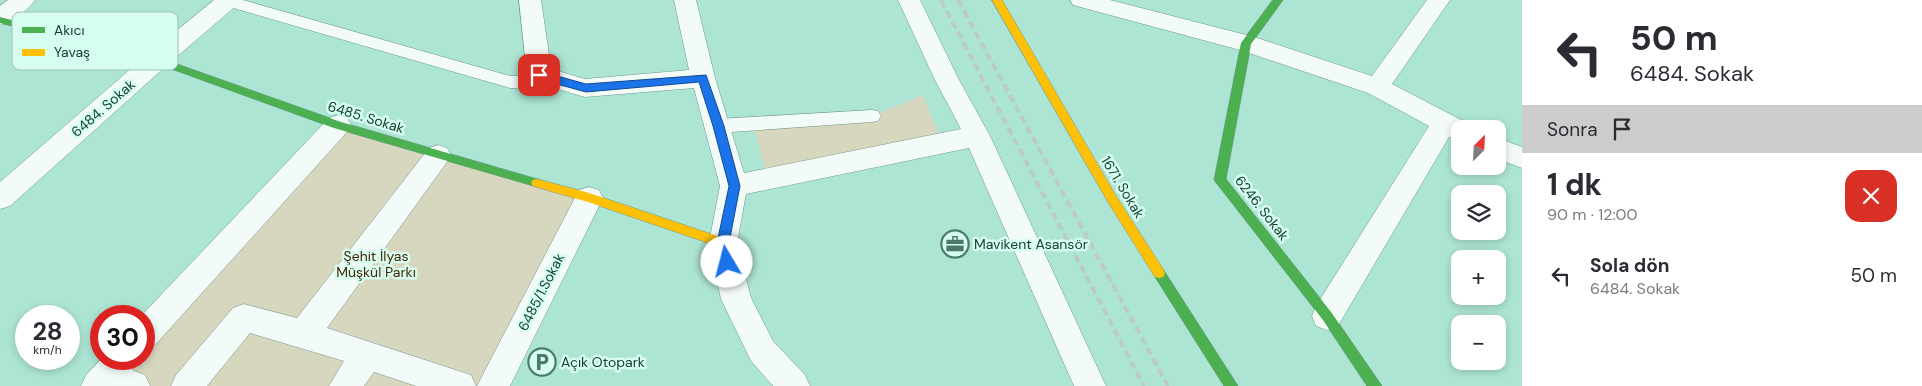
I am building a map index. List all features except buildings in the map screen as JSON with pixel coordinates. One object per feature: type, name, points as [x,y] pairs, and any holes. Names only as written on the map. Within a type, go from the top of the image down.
[{"type":"street","points":[[0,19],[24,0]]},
{"type":"street","name":"6484. Sokak","points":[[178,42],[229,0]]},
{"type":"street","points":[[530,0],[539,75],[586,88],[703,78]]},
{"type":"street","points":[[685,0],[703,78],[734,186],[723,243],[736,299],[762,351],[794,386]]},
{"type":"street","points":[[910,0],[946,78],[977,136],[1090,386]]},
{"type":"street","name":"1671. Sokak","points":[[997,0],[1112,199],[1231,386]]},
{"type":"street","points":[[1081,0],[1135,6],[1376,87],[1451,127]]},
{"type":"street","name":"6246. Sokak","points":[[1278,0],[1246,43],[1220,180],[1327,316],[1375,386]]},
{"type":"street","points":[[1376,87],[1439,0]]},
{"type":"street","name":"6485. Sokak","points":[[178,68],[338,125],[589,198],[723,243]]},
{"type":"street","name":"6484. Sokak","points":[[0,198],[146,70]]},
{"type":"street","points":[[155,323],[338,125]]},
{"type":"street","points":[[1327,316],[1451,130]]},
{"type":"street","points":[[734,186],[977,136]]},
{"type":"street","points":[[1506,151],[1522,158]]},
{"type":"street","points":[[304,334],[438,154]]},
{"type":"street","name":"6485/1.Sokak","points":[[493,386],[589,198]]},
{"type":"street","points":[[187,386],[244,318],[304,334],[460,386]]},
{"type":"street","points":[[345,386],[368,355]]},
{"type":"lane","points":[[229,0],[510,82],[525,82],[539,75]]},
{"type":"lane","points":[[718,126],[872,116]]},
{"type":"path","points":[[872,116],[923,95],[946,78]]},
{"type":"green space","points":[[923,95],[939,134],[765,170],[755,130],[872,116]]},
{"type":"green space","name":"Şehit İlyas Müşkül Parkı","points":[[338,125],[589,198],[493,386],[97,386],[112,370],[155,370],[155,323]]},
{"type":"railway","points":[[941,0],[1144,386]]},
{"type":"railway","points":[[958,0],[1168,386]]},
{"type":"traffic: fast","points":[[1278,0],[1246,43],[1220,180],[1327,316],[1375,386]]},
{"type":"traffic: fast","points":[[0,20],[12,23]]},
{"type":"traffic: fast","points":[[178,68],[338,125],[537,183]]},
{"type":"traffic: fast","points":[[1159,273],[1231,386]]},
{"type":"traffic: slow","points":[[997,0],[1112,199],[1159,273]]},
{"type":"traffic: slow","points":[[537,183],[589,198],[723,243]]},
{"type":"place","name":"Mavikent Asansör","points":[[955,244]]},
{"type":"place","name":"Açık Otopark","points":[[542,362]]},
{"type":"route","points":[[539,75],[586,88],[703,78],[734,186],[723,243],[727,262]]}]
